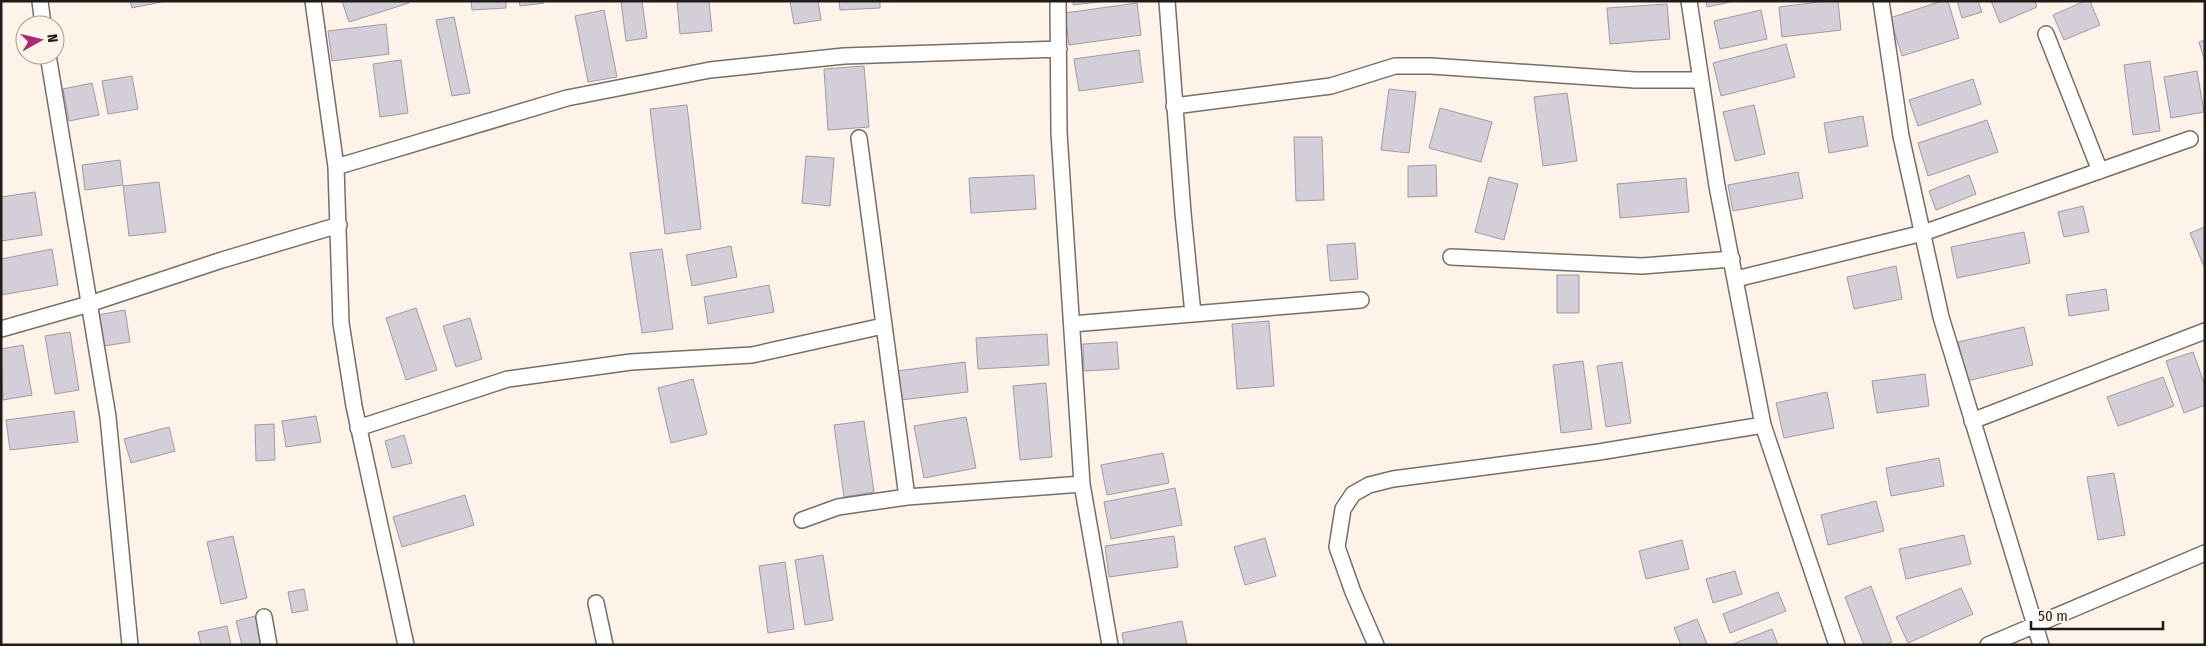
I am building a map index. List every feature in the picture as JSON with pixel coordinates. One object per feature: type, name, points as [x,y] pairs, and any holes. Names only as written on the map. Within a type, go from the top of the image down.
[{"type":"street","points":[[40,1],[42,15]]},
{"type":"street","points":[[313,1],[336,167],[340,323],[358,428],[406,645]]},
{"type":"street","points":[[1058,1],[1059,133],[1082,484],[1110,645]]},
{"type":"street","points":[[1167,1],[1174,106],[1193,314]]},
{"type":"street","points":[[1689,1],[1717,186],[1763,425],[1837,645]]},
{"type":"street","points":[[1881,1],[1900,136],[1941,317],[2041,645]]},
{"type":"street","points":[[2046,34],[2100,171]]},
{"type":"street","points":[[336,167],[567,98],[710,70],[844,56],[1059,49]]},
{"type":"street","points":[[50,65],[108,416],[130,645]]},
{"type":"street","points":[[1174,106],[1330,86],[1395,66],[1431,66],[1636,80],[1701,80]]},
{"type":"street","points":[[859,138],[907,498]]},
{"type":"street","points":[[1736,279],[1922,233],[2190,139]]},
{"type":"street","points":[[1,329],[89,304],[222,260],[338,225]]},
{"type":"street","points":[[1451,257],[1642,266],[1732,259]]},
{"type":"street","points":[[1072,324],[1361,300]]},
{"type":"street","points":[[358,428],[508,379],[632,362],[752,354],[883,326]]},
{"type":"street","points":[[1972,421],[2205,331]]},
{"type":"street","points":[[1376,645],[1353,592],[1337,547],[1343,509],[1352,494],[1369,485],[1393,479],[1599,452],[1763,425]]},
{"type":"street","points":[[802,520],[838,506],[907,498],[1082,484]]},
{"type":"street","points":[[1988,645],[2205,553]]},
{"type":"street","points":[[596,603],[605,645]]},
{"type":"street","points":[[264,617],[269,645]]},
{"type":"building","points":[[130,1],[166,1],[132,8]]},
{"type":"building","points":[[342,1],[408,1],[409,3],[349,22]]},
{"type":"building","points":[[471,1],[506,1],[506,8],[472,10]]},
{"type":"building","points":[[519,1],[544,1],[544,3],[520,6]]},
{"type":"building","points":[[621,1],[642,1],[647,38],[626,41]]},
{"type":"building","points":[[677,1],[709,1],[712,31],[680,34]]},
{"type":"building","points":[[790,1],[818,1],[821,20],[794,24]]},
{"type":"building","points":[[839,1],[880,1],[880,8],[840,10]]},
{"type":"building","points":[[1073,1],[1106,1],[1073,5]]},
{"type":"building","points":[[1706,1],[1735,1],[1707,7]]},
{"type":"building","points":[[1838,1],[1841,30],[1782,37],[1779,7]]},
{"type":"building","points":[[1942,1],[1948,1],[1959,38],[1902,56],[1890,18]]},
{"type":"building","points":[[1957,1],[1978,1],[1982,12],[1962,18]]},
{"type":"building","points":[[1991,1],[2035,1],[2037,7],[2000,23]]},
{"type":"building","points":[[2085,1],[2090,1],[2100,25],[2064,40],[2053,15]]},
{"type":"building","points":[[1137,3],[1141,35],[1069,45],[1065,13]]},
{"type":"building","points":[[1667,4],[1670,39],[1610,44],[1607,8]]},
{"type":"building","points":[[604,10],[617,77],[588,82],[575,16]]},
{"type":"building","points":[[1761,10],[1767,39],[1720,49],[1714,21]]},
{"type":"building","points":[[454,17],[470,93],[452,96],[436,20]]},
{"type":"building","points":[[386,24],[389,54],[332,61],[328,31]]},
{"type":"building","points":[[2205,40],[2205,62],[2199,42]]},
{"type":"building","points":[[1786,44],[1795,77],[1721,96],[1713,63]]},
{"type":"building","points":[[1139,50],[1143,82],[1079,91],[1074,59]]},
{"type":"building","points":[[401,60],[408,113],[380,117],[373,64]]},
{"type":"building","points":[[2150,61],[2160,131],[2133,135],[2124,65]]},
{"type":"building","points":[[864,66],[869,127],[828,130],[824,69]]},
{"type":"building","points":[[2197,71],[2204,112],[2171,118],[2164,77]]},
{"type":"building","points":[[132,76],[138,109],[108,114],[102,81]]},
{"type":"building","points":[[1973,79],[1981,104],[1918,126],[1909,100]]},
{"type":"building","points":[[92,83],[99,115],[69,121],[63,89]]},
{"type":"building","points":[[1389,89],[1416,92],[1409,153],[1381,150]]},
{"type":"building","points":[[1567,93],[1577,161],[1543,166],[1534,97]]},
{"type":"building","points":[[687,105],[701,229],[665,234],[650,109]]},
{"type":"building","points":[[1754,105],[1765,154],[1735,161],[1723,112]]},
{"type":"building","points":[[1440,108],[1492,122],[1481,162],[1429,148]]},
{"type":"building","points":[[1863,116],[1868,146],[1829,153],[1824,123]]},
{"type":"building","points":[[1987,120],[1998,152],[1928,176],[1918,143]]},
{"type":"building","points":[[1294,137],[1322,137],[1324,200],[1296,201]]},
{"type":"building","points":[[806,156],[834,158],[830,206],[802,203]]},
{"type":"building","points":[[120,160],[123,185],[85,190],[82,165]]},
{"type":"building","points":[[1436,165],[1437,196],[1408,197],[1408,166]]},
{"type":"building","points":[[1798,172],[1803,198],[1733,211],[1728,185]]},
{"type":"building","points":[[1034,175],[1036,209],[971,213],[969,178]]},
{"type":"building","points":[[1969,175],[1976,194],[1936,210],[1929,191]]},
{"type":"building","points":[[1489,177],[1518,184],[1504,240],[1475,232]]},
{"type":"building","points":[[1686,178],[1689,212],[1620,218],[1617,184]]},
{"type":"building","points":[[159,182],[166,232],[129,236],[123,186]]},
{"type":"building","points":[[35,192],[42,235],[1,241],[1,197]]},
{"type":"building","points":[[2083,206],[2089,232],[2064,237],[2058,212]]},
{"type":"building","points":[[2205,227],[2205,269],[2190,233]]},
{"type":"building","points":[[2024,232],[2030,263],[1957,278],[1951,247]]},
{"type":"building","points":[[1355,243],[1358,279],[1330,281],[1327,245]]},
{"type":"building","points":[[731,246],[737,277],[692,286],[686,255]]},
{"type":"building","points":[[52,249],[58,285],[1,295],[1,259]]},
{"type":"building","points":[[662,249],[673,329],[642,333],[630,253]]},
{"type":"building","points":[[1896,266],[1902,299],[1854,309],[1847,277]]},
{"type":"building","points":[[1557,275],[1579,275],[1579,313],[1557,313]]},
{"type":"building","points":[[769,285],[774,312],[708,324],[704,297]]},
{"type":"building","points":[[2106,289],[2109,310],[2069,316],[2066,295]]},
{"type":"building","points":[[416,308],[437,370],[406,380],[386,318]]},
{"type":"building","points":[[125,310],[130,342],[104,346],[98,315]]},
{"type":"building","points":[[470,318],[482,359],[456,367],[443,326]]},
{"type":"building","points":[[1269,321],[1274,386],[1237,389],[1232,324]]},
{"type":"building","points":[[2024,327],[2033,365],[1967,381],[1958,342]]},
{"type":"building","points":[[70,332],[79,390],[55,394],[45,336]]},
{"type":"building","points":[[1047,334],[1049,365],[978,369],[976,338]]},
{"type":"building","points":[[1117,342],[1119,369],[1084,371],[1083,344]]},
{"type":"building","points":[[23,345],[32,395],[3,400],[1,349]]},
{"type":"building","points":[[2193,352],[2205,386],[2205,405],[2184,413],[2166,361]]},
{"type":"building","points":[[1583,361],[1592,429],[1561,433],[1553,365]]},
{"type":"building","points":[[965,362],[968,392],[901,400],[897,371]]},
{"type":"building","points":[[1622,362],[1631,423],[1606,427],[1597,366]]},
{"type":"building","points":[[1925,374],[1929,406],[1877,413],[1872,381]]},
{"type":"building","points":[[2163,377],[2174,406],[2118,426],[2107,397]]},
{"type":"building","points":[[693,379],[707,434],[671,443],[658,388]]},
{"type":"building","points":[[1046,383],[1052,457],[1020,460],[1013,386]]},
{"type":"building","points":[[1827,392],[1834,428],[1784,438],[1776,403]]},
{"type":"building","points":[[74,411],[78,442],[10,450],[6,420]]},
{"type":"building","points":[[316,416],[321,442],[286,447],[282,421]]},
{"type":"building","points":[[966,417],[976,468],[924,478],[914,426]]},
{"type":"building","points":[[864,421],[874,492],[844,497],[834,425]]},
{"type":"building","points":[[274,424],[275,460],[256,461],[255,425]]},
{"type":"building","points":[[169,427],[175,451],[131,463],[124,439]]},
{"type":"building","points":[[404,435],[412,463],[392,468],[385,441]]},
{"type":"building","points":[[1163,453],[1169,483],[1107,495],[1101,465]]},
{"type":"building","points":[[1939,458],[1944,486],[1891,496],[1886,468]]},
{"type":"building","points":[[2114,473],[2125,535],[2098,540],[2087,477]]},
{"type":"building","points":[[1175,488],[1182,525],[1111,539],[1104,502]]},
{"type":"building","points":[[465,495],[474,525],[402,547],[393,517]]},
{"type":"building","points":[[1876,501],[1884,531],[1828,545],[1821,515]]},
{"type":"building","points":[[1964,535],[1971,564],[1906,579],[1899,549]]},
{"type":"building","points":[[233,536],[247,598],[221,604],[207,542]]},
{"type":"building","points":[[1174,536],[1178,567],[1109,577],[1105,546]]},
{"type":"building","points":[[1265,538],[1276,576],[1245,585],[1234,547]]},
{"type":"building","points":[[1682,540],[1689,569],[1646,579],[1639,551]]},
{"type":"building","points":[[823,555],[833,620],[805,625],[795,560]]},
{"type":"building","points":[[785,562],[794,629],[768,633],[759,566]]},
{"type":"building","points":[[1735,571],[1742,594],[1713,603],[1706,579]]},
{"type":"building","points":[[1871,586],[1892,642],[1884,645],[1864,645],[1845,597]]},
{"type":"building","points":[[1961,588],[1973,614],[1908,643],[1896,617]]},
{"type":"building","points":[[304,589],[308,610],[292,613],[288,592]]},
{"type":"building","points":[[1778,592],[1786,611],[1730,633],[1723,614]]},
{"type":"building","points":[[255,616],[262,645],[242,645],[236,621]]},
{"type":"building","points":[[1697,619],[1707,644],[1681,645],[1674,628]]},
{"type":"building","points":[[1182,621],[1187,645],[1124,645],[1122,633]]},
{"type":"building","points":[[227,626],[231,645],[201,645],[198,632]]},
{"type":"building","points":[[1772,629],[1778,645],[1733,645],[1733,644]]}]
